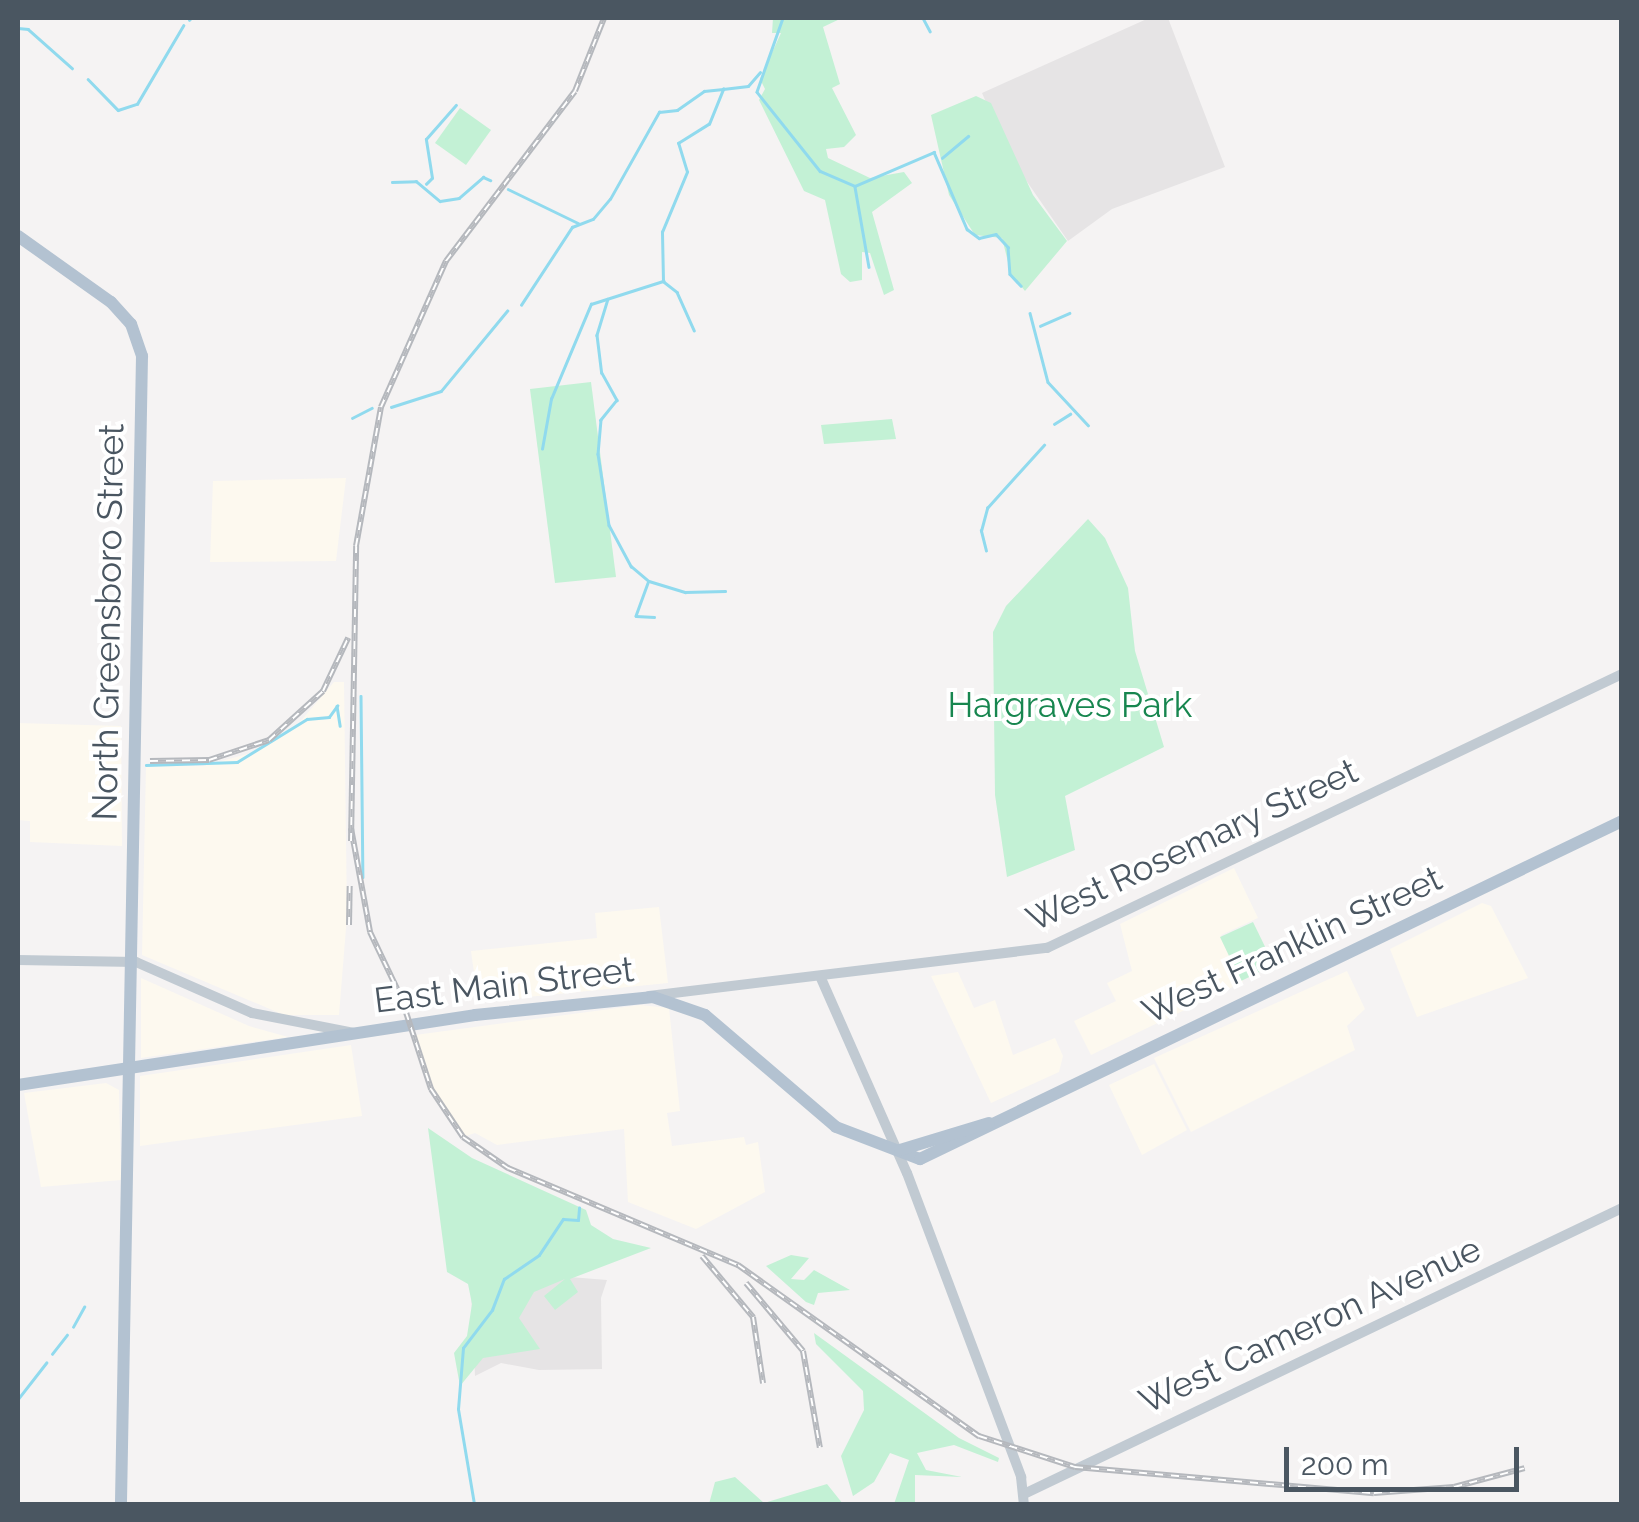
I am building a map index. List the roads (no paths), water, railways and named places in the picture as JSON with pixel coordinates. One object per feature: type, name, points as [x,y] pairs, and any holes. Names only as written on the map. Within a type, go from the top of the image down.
[{"type":"main road","name":"North Greensboro Street","points":[[18,236],[112,302],[130,324],[142,356],[132,1068],[121,1504]]},
{"type":"main road","name":"West Franklin Street","points":[[897,1150],[988,1123],[1622,821]]},
{"type":"main road","name":"East Main Street","points":[[18,1084],[356,1033],[643,997],[705,1016],[828,1122],[897,1150]]},
{"type":"street","name":"West Rosemary Street","points":[[643,997],[1046,948],[1622,674]]},
{"type":"street","points":[[18,960],[132,961],[252,1014],[356,1033]]},
{"type":"street","points":[[820,976],[897,1150],[1024,1499]]},
{"type":"street","name":"West Cameron Avenue","points":[[1024,1499],[1622,1208]]},
{"type":"waterway","points":[[783,18],[757,92],[820,171],[855,186],[934,152],[967,229],[979,238],[996,234],[1008,247],[1010,274],[1021,286]]},
{"type":"waterway","points":[[923,18],[930,31]]},
{"type":"waterway","points":[[88,79],[118,110],[137,104],[183,26]]},
{"type":"waterway","points":[[18,28],[28,29],[72,68]]},
{"type":"waterway","points":[[542,449],[551,399],[591,304],[663,281],[662,232],[687,172],[678,143],[709,124],[723,89],[748,86],[760,72]]},
{"type":"waterway","points":[[521,305],[572,227],[593,219],[610,199],[659,112],[677,110],[704,91],[723,89]]},
{"type":"waterway","points":[[426,184],[432,178],[426,139],[456,105]]},
{"type":"waterway","points":[[942,158],[968,136]]},
{"type":"waterway","points":[[392,182],[416,181],[440,201],[459,198],[483,177],[490,180]]},
{"type":"waterway","points":[[855,187],[869,267]]},
{"type":"waterway","points":[[508,189],[578,223]]},
{"type":"waterway","points":[[663,281],[677,292],[694,330]]},
{"type":"waterway","points":[[608,299],[597,335],[602,373],[617,400],[601,420],[598,454],[609,525],[631,566],[649,581],[685,592],[725,591]]},
{"type":"waterway","points":[[391,407],[441,391],[507,311]]},
{"type":"waterway","points":[[1030,313],[1048,382],[1088,425]]},
{"type":"waterway","points":[[1040,326],[1069,313]]},
{"type":"waterway","points":[[352,418],[372,408]]},
{"type":"waterway","points":[[1054,424],[1070,414]]},
{"type":"waterway","points":[[986,551],[981,531],[987,508],[1044,445]]},
{"type":"waterway","points":[[648,583],[636,616],[654,617]]},
{"type":"waterway","points":[[361,696],[363,877]]},
{"type":"waterway","points":[[146,765],[237,762],[307,719],[329,717],[337,706],[340,726]]},
{"type":"waterway","points":[[474,1504],[458,1409],[463,1348],[492,1310],[504,1279],[539,1255],[563,1219],[578,1220],[579,1208]]},
{"type":"waterway","points":[[73,1327],[84,1307]]},
{"type":"waterway","points":[[52,1354],[67,1335]]},
{"type":"waterway","points":[[18,1399],[46,1363]]},
{"type":"railway","points":[[351,841],[356,546],[381,407],[446,261],[575,91],[604,18]]},
{"type":"railway","points":[[150,761],[209,760],[269,740],[323,691],[348,638]]},
{"type":"railway","points":[[351,828],[370,932],[401,997],[431,1089],[463,1137],[508,1168],[738,1265],[979,1436],[1075,1467],[1374,1493],[1454,1487],[1525,1468]]},
{"type":"railway","points":[[349,925],[350,886]]},
{"type":"railway","points":[[702,1256],[753,1317],[763,1383]]},
{"type":"railway","points":[[746,1283],[803,1351],[820,1448]]},
{"type":"park label","name":"Hargraves Park","points":[[1070,705]]}]
